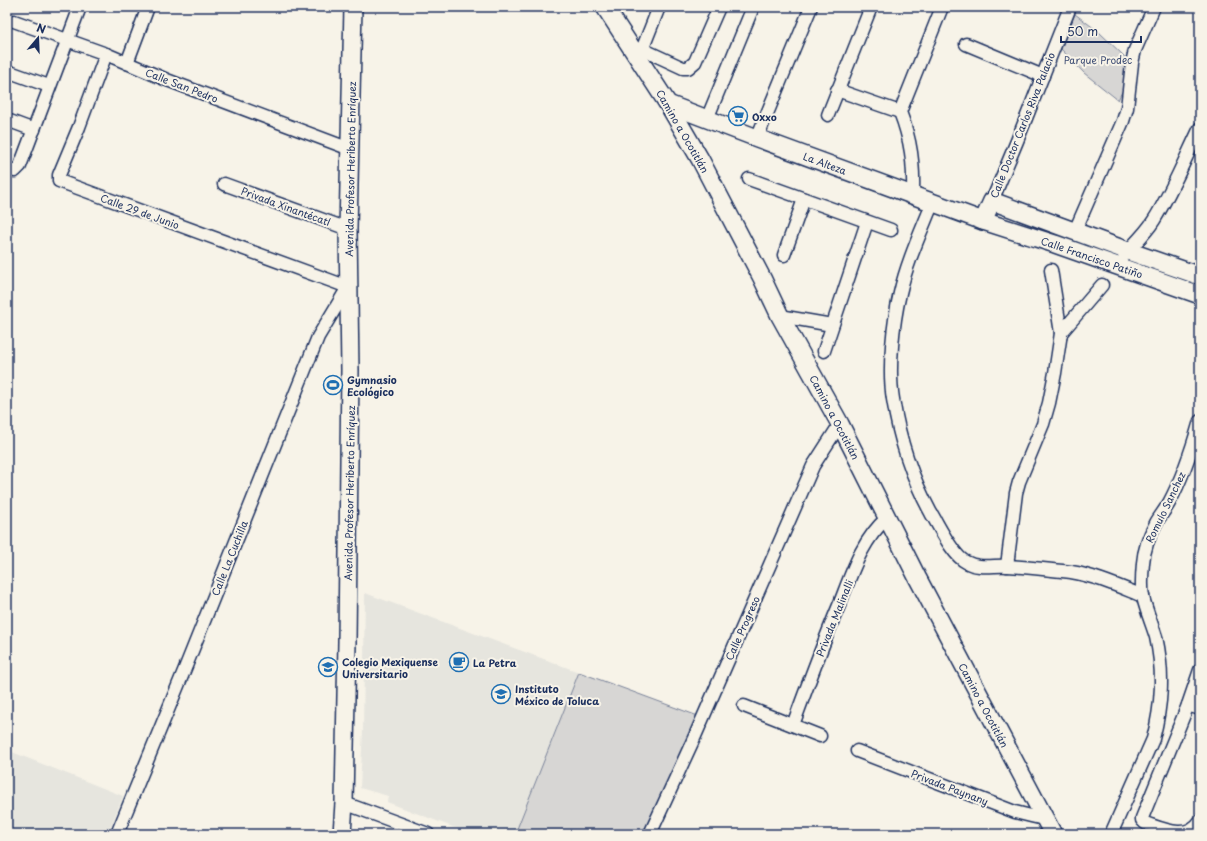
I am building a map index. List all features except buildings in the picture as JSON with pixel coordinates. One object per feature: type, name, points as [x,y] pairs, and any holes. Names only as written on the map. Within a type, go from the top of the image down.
[{"type":"main road","name":"Avenida Profesor Heriberto Enríquez","points":[[342,834],[348,642],[350,370],[348,229],[353,7]]},
{"type":"main road","name":"Camino a Ocotitlán","points":[[605,7],[639,52],[707,172],[780,316],[840,424],[887,518],[1052,834]]},
{"type":"main road","name":"La Alteza","points":[[668,104],[983,221]]},
{"type":"main road","name":"Calle Francisco Patiño","points":[[992,200],[1128,251],[1200,276]]},
{"type":"main road","name":"Calle Doctor Carlos Riva Palacio","points":[[983,221],[992,200]]},
{"type":"main road","name":"Calle Francisco Patiño","points":[[983,221],[1116,265],[1200,295]]},
{"type":"street","points":[[9,170],[15,171],[20,166],[80,7]]},
{"type":"street","points":[[127,62],[148,7]]},
{"type":"street","points":[[659,7],[639,52],[683,68],[688,68],[695,62],[719,7]]},
{"type":"street","points":[[707,119],[753,7]]},
{"type":"street","points":[[757,138],[811,7]]},
{"type":"street","points":[[828,115],[871,7]]},
{"type":"street","points":[[913,195],[914,171],[911,150],[906,127],[900,112],[942,7]]},
{"type":"street","name":"Calle Doctor Carlos Riva Palacio","points":[[992,200],[1070,7]]},
{"type":"street","points":[[1075,231],[1123,121],[1127,108],[1135,50],[1154,7]]},
{"type":"street","name":"Calle San Pedro","points":[[14,21],[106,54],[167,80],[350,149]]},
{"type":"street","points":[[966,44],[1043,76]]},
{"type":"street","name":"Calle 29 de Junio","points":[[106,54],[59,175],[59,181],[348,287]]},
{"type":"street","points":[[7,71],[49,86]]},
{"type":"street","points":[[837,90],[900,112]]},
{"type":"street","points":[[7,120],[34,130]]},
{"type":"street","points":[[1116,265],[1143,235],[1154,220],[1200,128]]},
{"type":"street","points":[[749,179],[891,230]]},
{"type":"street","name":"Privada Xinantécatl","points":[[224,184],[348,229]]},
{"type":"street","points":[[784,255],[804,199]]},
{"type":"street","points":[[933,202],[908,264],[900,294],[894,324],[891,378],[893,398],[903,442],[923,498],[942,533],[957,556],[966,563],[978,566],[1007,566],[1084,575],[1143,596]]},
{"type":"street","points":[[824,351],[867,222]]},
{"type":"street","points":[[1007,566],[1016,493],[1019,482],[1043,424],[1049,403],[1061,332],[1051,270]]},
{"type":"street","points":[[1061,332],[1102,285]]},
{"type":"street","name":"Calle La Cuchilla","points":[[117,834],[318,337],[348,287]]},
{"type":"street","points":[[780,316],[832,325]]},
{"type":"street","name":"Romulo Sanchez","points":[[1111,834],[1152,739],[1157,723],[1160,702],[1161,664],[1155,636],[1143,596],[1142,576],[1144,551],[1182,474],[1194,443],[1200,421]]},
{"type":"street","name":"Calle Progreso","points":[[650,834],[695,736],[813,466],[840,424]]},
{"type":"street","name":"Privada Malinalli","points":[[793,725],[822,646],[856,562],[867,541],[887,518]]},
{"type":"street","points":[[1200,670],[1188,705],[1142,820],[1145,823],[1177,833],[1189,831],[1200,821]]},
{"type":"street","points":[[1188,705],[1200,709]]},
{"type":"street","points":[[744,706],[820,736]]},
{"type":"street","name":"Privada Paynany","points":[[857,751],[1015,812],[1044,819]]},
{"type":"street","points":[[344,803],[428,834]]},
{"type":"shaded area","name":"Instituto México de Toluca","points":[[365,593],[698,716],[643,834],[471,834],[387,802],[388,796],[360,788],[363,730]]},
{"type":"shaded area","points":[[7,750],[123,796],[108,834],[7,834]]},
{"type":"green space","name":"Parque Prodec","points":[[1075,14],[1099,32],[1124,56],[1127,81],[1118,100],[1084,73],[1061,49]]},
{"type":"green space","points":[[579,672],[698,716],[643,834],[515,834]]},
{"type":"place","name":"Oxxo","points":[[738,116]]},
{"type":"place","name":"Gymnasio Ecológico","points":[[333,385]]},
{"type":"place","name":"La Petra","points":[[459,662]]},
{"type":"place","name":"Colegio Mexiquense Universitario","points":[[328,667]]},
{"type":"place","name":"Instituto México de Toluca","points":[[501,694]]}]
